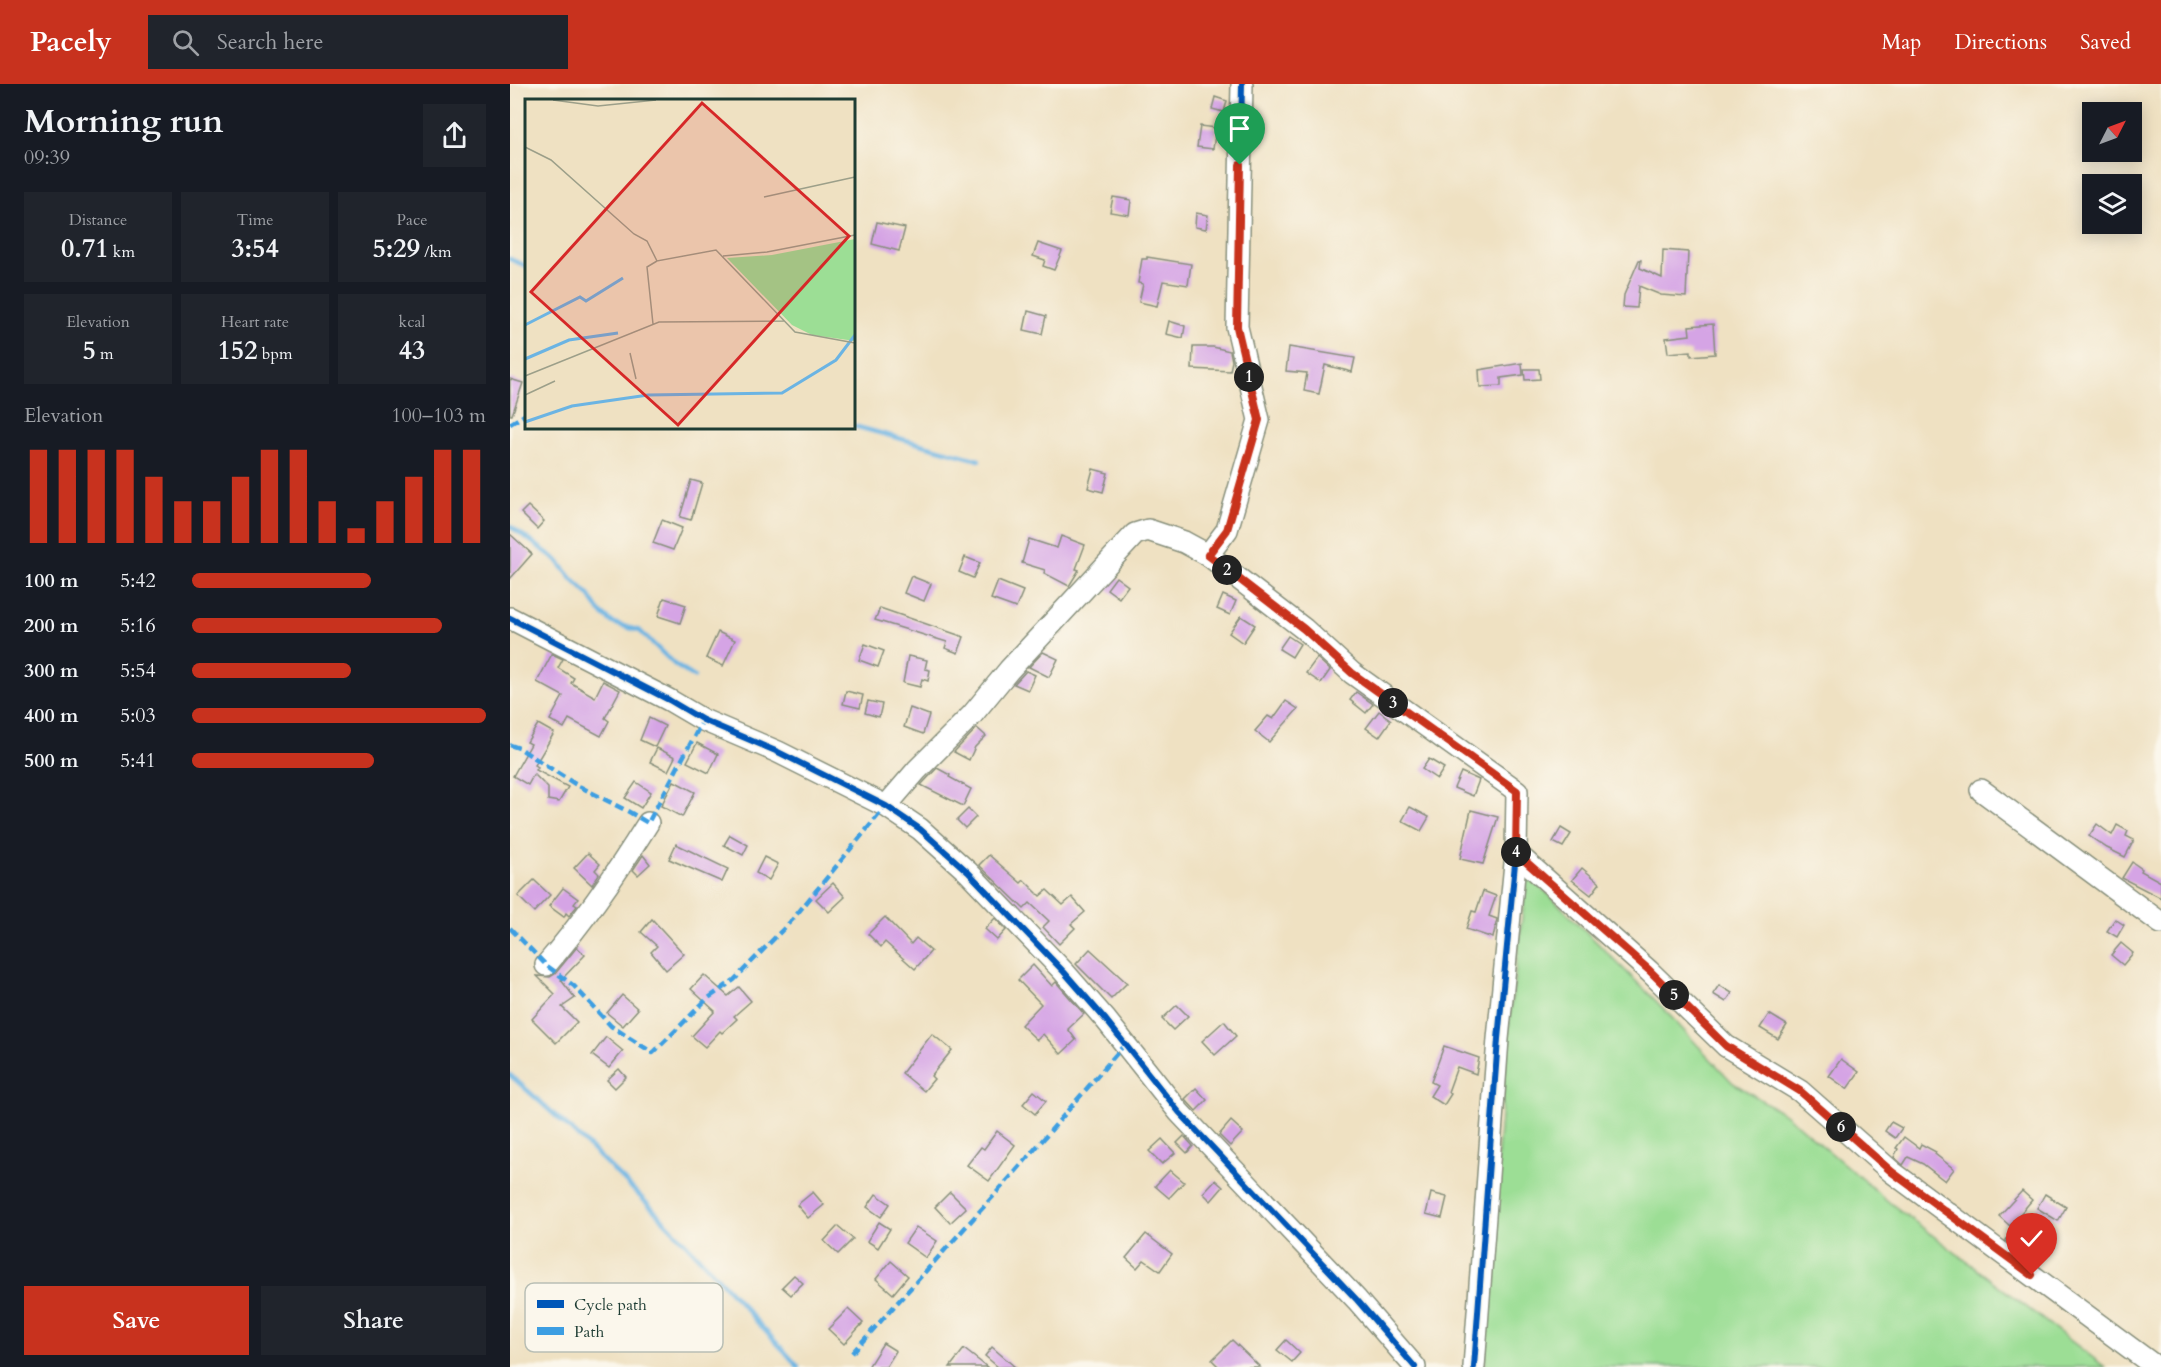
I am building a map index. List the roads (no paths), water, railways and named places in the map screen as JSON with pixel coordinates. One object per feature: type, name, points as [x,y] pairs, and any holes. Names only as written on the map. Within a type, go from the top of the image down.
[{"type":"street","points":[[1208,555],[1227,530],[1259,420],[1237,327],[1242,84]]},
{"type":"street","points":[[886,806],[917,770],[972,715],[1009,670],[1135,534],[1148,530],[1184,542],[1208,555],[1304,629],[1352,673],[1517,791],[1516,853],[1498,1039],[1474,1367]]},
{"type":"street","points":[[510,618],[703,720],[778,752],[886,806],[920,829],[969,872],[1064,972],[1106,1020],[1179,1112],[1237,1176],[1357,1300],[1416,1367]]},
{"type":"street","points":[[1981,790],[2161,923]]},
{"type":"street","points":[[546,965],[578,928],[648,823]]},
{"type":"street","points":[[1516,853],[1649,970],[1726,1046],[1800,1091],[1892,1172],[2156,1367]]},
{"type":"waterway","points":[[510,259],[525,266]]},
{"type":"waterway","points":[[855,426],[979,460]]},
{"type":"waterway","points":[[510,526],[557,560],[589,595],[600,612],[613,623],[640,631],[675,665],[694,677]]},
{"type":"waterway","points":[[510,1075],[574,1132],[665,1222],[798,1367]]}]
